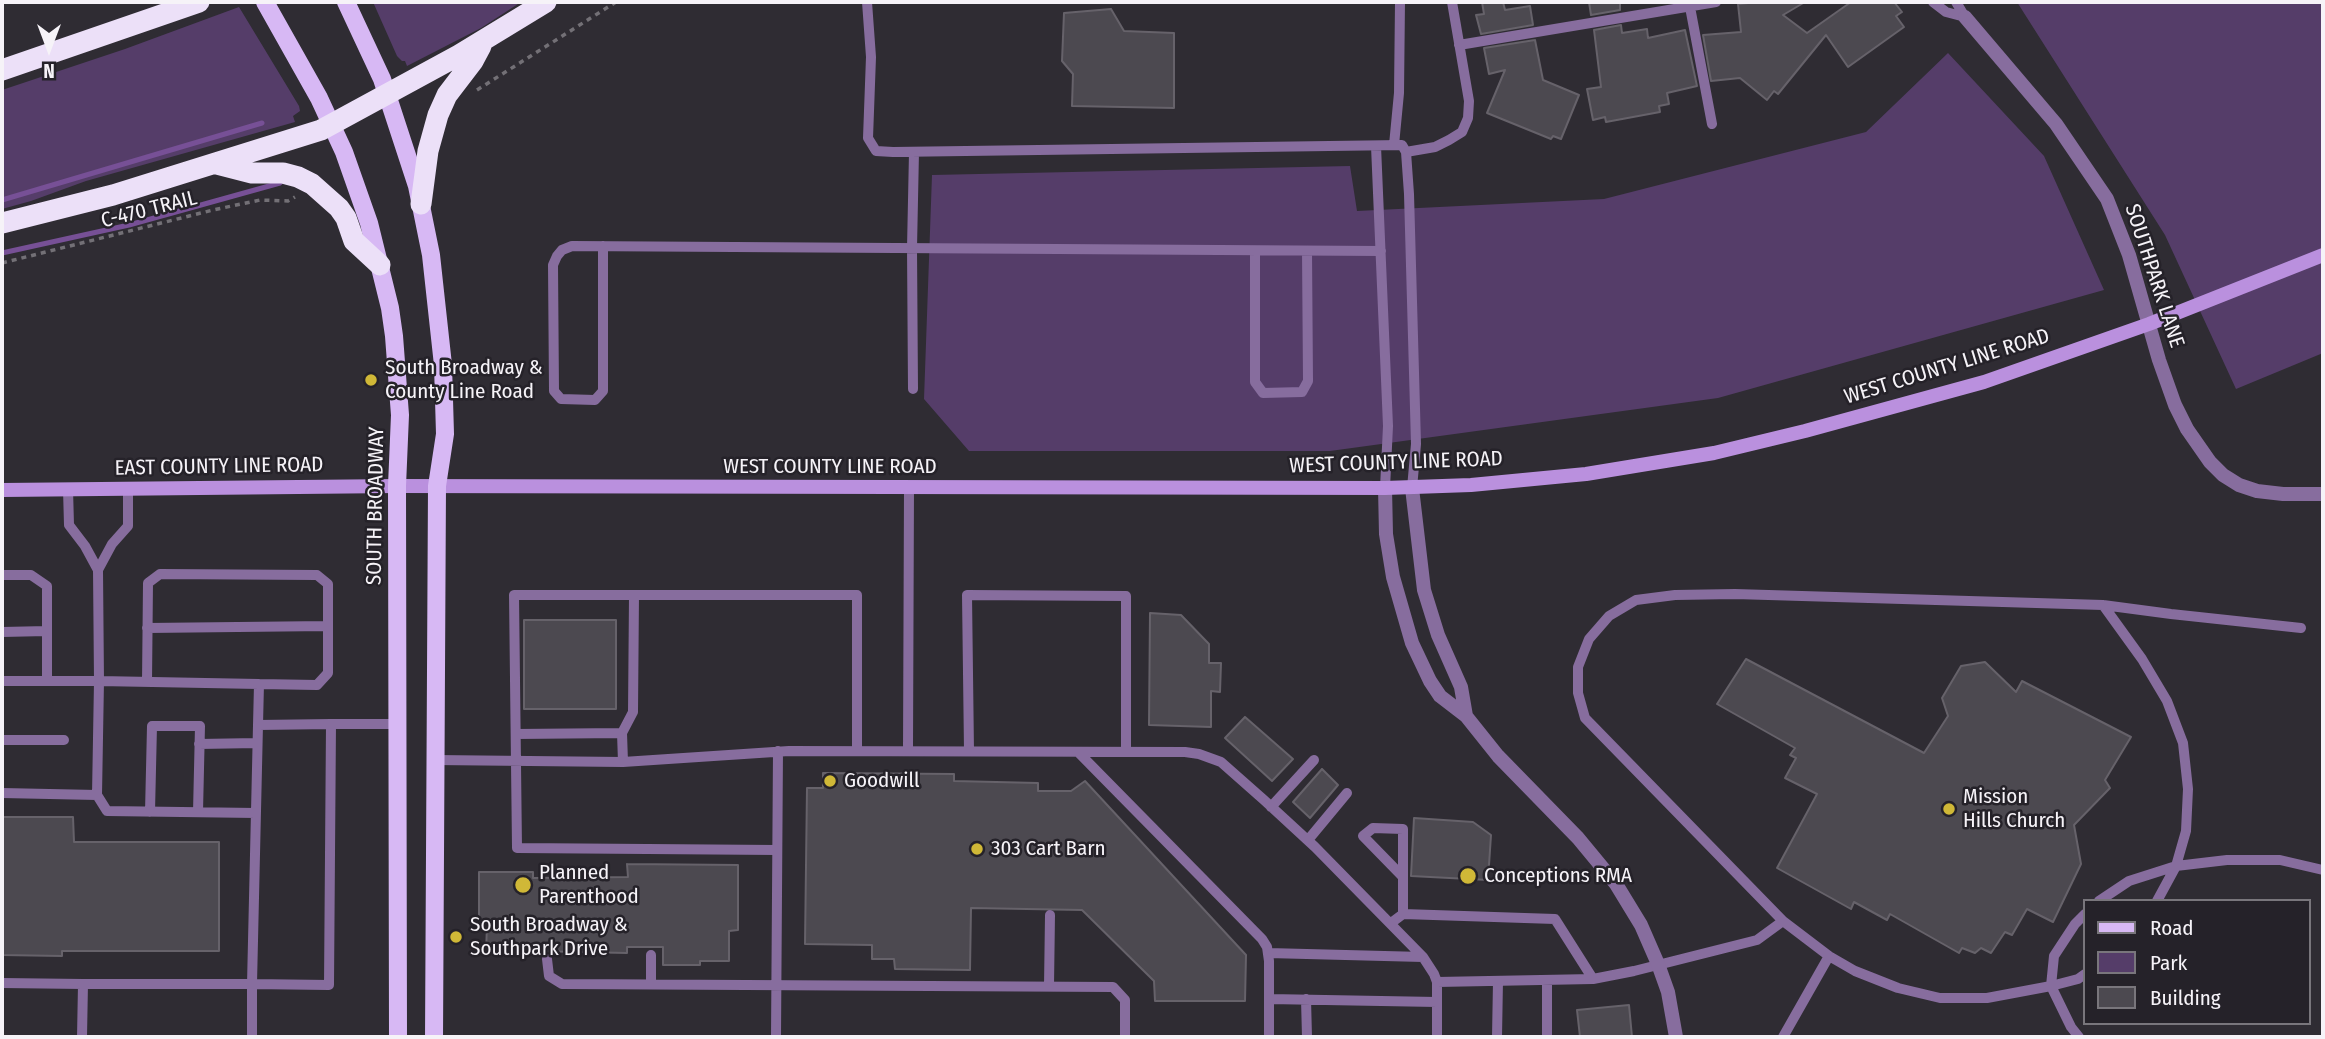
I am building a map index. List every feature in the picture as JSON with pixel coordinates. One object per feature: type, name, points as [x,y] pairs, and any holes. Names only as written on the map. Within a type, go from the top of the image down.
[{"type":"highway","points":[[2,223],[73,206],[295,139],[332,124],[483,41],[546,2]]},
{"type":"highway","points":[[2,70],[193,4]]},
{"type":"highway","points":[[421,204],[428,150],[438,115],[447,95],[474,61],[483,41]]},
{"type":"highway","points":[[215,163],[252,173],[283,173],[312,184],[339,208],[346,218],[354,241],[380,265]]},
{"type":"main road","name":"SOUTH BROADWAY","points":[[265,2],[300,61],[332,124],[364,208],[390,308],[400,415],[397,486],[398,1037]]},
{"type":"main road","points":[[346,2],[370,49],[411,164],[431,255],[441,333],[446,434],[437,486],[434,1037]]},
{"type":"main road","name":"WEST COUNTY LINE ROAD","points":[[437,486],[1412,488],[1586,474],[1714,453],[1984,382],[2149,324],[2323,256]]},
{"type":"main road","name":"EAST COUNTY LINE ROAD","points":[[2,490],[437,486]]},
{"type":"street","name":"SOUTHPARK LANE","points":[[1965,17],[2056,124],[2106,199],[2129,255],[2175,405],[2187,429],[2210,462],[2223,475],[2239,485],[2257,491],[2323,494]]},
{"type":"street","points":[[1385,488],[1386,534],[1393,577],[1412,643],[1430,681],[1440,696],[1466,716],[1497,756],[1599,861],[1629,903],[1668,992],[1676,1037]]},
{"type":"street","points":[[1412,488],[1424,590],[1438,635],[1461,687],[1466,716]]},
{"type":"lane","points":[[867,2],[872,57],[867,138],[876,151],[1402,145],[1406,152],[1416,444],[1412,488]]},
{"type":"lane","points":[[1394,145],[1399,93],[1400,2]]},
{"type":"lane","points":[[1406,152],[1434,147],[1462,132],[1468,118],[1469,101],[1452,2]]},
{"type":"lane","points":[[1459,45],[1716,2]]},
{"type":"lane","name":"SOUTHPARK LANE","points":[[1933,2],[1945,12],[1965,17]]},
{"type":"lane","name":"SOUTHPARK LANE","points":[[1956,2],[1965,17]]},
{"type":"lane","points":[[1690,7],[1712,124]]},
{"type":"lane","points":[[1376,146],[1388,426],[1385,488]]},
{"type":"lane","points":[[913,389],[914,152]]},
{"type":"lane","points":[[603,246],[603,391],[595,400],[561,399],[554,391],[553,265],[562,250],[572,246],[603,246],[1255,250],[1307,251],[1381,251]]},
{"type":"lane","points":[[1255,250],[1255,382],[1263,393],[1302,392],[1308,381],[1307,251]]},
{"type":"lane","points":[[98,570],[112,544],[128,526],[128,488]]},
{"type":"lane","points":[[908,751],[909,488]]},
{"type":"lane","points":[[68,489],[69,525],[98,570],[97,795],[107,811],[256,813]]},
{"type":"lane","points":[[2,681],[317,685],[328,673],[328,584],[317,575],[160,574],[148,583],[147,682]]},
{"type":"lane","points":[[2,575],[31,575],[47,586],[47,681]]},
{"type":"lane","points":[[2084,975],[2078,979],[2051,986],[1987,998],[1940,998],[1898,988],[1855,971],[1829,956],[1783,921],[1585,718],[1578,692],[1578,667],[1589,639],[1609,616],[1636,600],[1675,595],[1735,594],[2103,605],[2301,628]]},
{"type":"lane","points":[[777,850],[517,848],[514,595],[857,595],[857,751]]},
{"type":"lane","points":[[623,762],[622,733],[633,712],[635,595]]},
{"type":"lane","points":[[970,751],[967,595],[1126,596],[1126,751]]},
{"type":"lane","points":[[2103,605],[2167,701],[2183,743],[2188,789],[2186,831],[2176,866],[2158,899]]},
{"type":"lane","points":[[147,628],[328,626]]},
{"type":"lane","points":[[2,632],[47,631]]},
{"type":"lane","points":[[253,1037],[258,684]]},
{"type":"lane","points":[[258,724],[398,724]]},
{"type":"lane","points":[[2,983],[329,985],[331,724]]},
{"type":"lane","points":[[150,812],[152,726],[200,726],[198,812]]},
{"type":"lane","points":[[516,734],[622,733]]},
{"type":"lane","points":[[2,740],[64,740]]},
{"type":"lane","points":[[200,744],[257,743]]},
{"type":"lane","points":[[435,761],[623,762],[778,751],[1126,751],[1185,752],[1212,757],[1221,762],[1308,840],[1423,957],[1437,982],[1437,1037]]},
{"type":"lane","points":[[776,1037],[778,751]]},
{"type":"lane","points":[[1078,751],[1265,943],[1268,953],[1269,1037]]},
{"type":"lane","points":[[1271,807],[1314,760]]},
{"type":"lane","points":[[2,793],[97,795]]},
{"type":"lane","points":[[1308,840],[1347,793]]},
{"type":"lane","points":[[1403,877],[1363,836],[1373,828],[1403,829],[1403,877],[1403,914]]},
{"type":"lane","points":[[2102,899],[2129,881],[2176,866],[2227,860],[2280,860],[2323,870]]},
{"type":"lane","points":[[1391,923],[1403,914],[1555,919],[1593,979]]},
{"type":"lane","points":[[1049,986],[1050,915]]},
{"type":"lane","points":[[2079,1037],[2071,1027],[2051,986],[2054,956],[2084,915]]},
{"type":"lane","points":[[1437,982],[1593,979],[1757,940],[1783,921]]},
{"type":"lane","points":[[1268,953],[1423,957]]},
{"type":"lane","points":[[651,955],[651,984]]},
{"type":"lane","points":[[1783,1037],[1829,956]]},
{"type":"lane","points":[[547,959],[549,976],[562,984],[1113,987],[1125,1000],[1125,1037]]},
{"type":"lane","points":[[1547,980],[1547,1037]]},
{"type":"lane","points":[[1497,1037],[1498,981]]},
{"type":"lane","points":[[82,1037],[83,984]]},
{"type":"lane","points":[[1269,999],[1437,1002]]},
{"type":"lane","points":[[1306,999],[1307,1037]]},
{"type":"path","points":[[475,91],[617,2]]},
{"type":"path","name":"C-470 TRAIL","points":[[2,263],[260,200],[288,201],[302,192]]},
{"type":"green space","points":[[373,2],[521,2],[481,28],[407,66],[405,61],[397,56]]},
{"type":"green space","points":[[2017,2],[2323,2],[2323,353],[2236,389],[2165,235]]},
{"type":"green space","points":[[239,7],[299,106],[300,111],[293,116],[295,122],[86,181],[2,209],[2,90]]},
{"type":"green space","points":[[1948,53],[2044,156],[2104,290],[1718,398],[1330,451],[969,451],[924,399],[932,175],[1350,166],[1357,211],[1604,199],[1866,132]]},
{"type":"building","points":[[1482,2],[1503,2],[1505,10],[1530,6],[1533,25],[1481,34],[1476,15],[1484,14]]},
{"type":"building","points":[[1589,2],[1620,2],[1620,10],[1591,15]]},
{"type":"building","points":[[1805,2],[1783,15],[1807,33],[1851,2],[1894,2],[1902,12],[1896,16],[1904,27],[1848,67],[1826,35],[1778,94],[1774,91],[1767,100],[1740,78],[1711,81],[1703,35],[1741,32],[1738,4]]},
{"type":"building","points":[[1111,9],[1124,31],[1174,33],[1174,108],[1072,106],[1073,74],[1062,61],[1064,13]]},
{"type":"building","points":[[1621,25],[1622,33],[1647,29],[1648,38],[1685,30],[1697,86],[1667,93],[1669,104],[1659,106],[1660,112],[1606,122],[1605,117],[1593,120],[1587,89],[1601,87],[1594,30]]},
{"type":"building","points":[[1535,40],[1543,80],[1579,95],[1561,139],[1553,136],[1551,139],[1487,113],[1505,70],[1489,74],[1484,48]]},
{"type":"building","points":[[1150,613],[1181,615],[1209,644],[1209,663],[1221,663],[1220,692],[1211,691],[1211,727],[1149,725]]},
{"type":"building","points":[[524,620],[616,620],[616,709],[524,709]]},
{"type":"building","name":"Mission Hills Church","points":[[1746,659],[1924,753],[1948,716],[1942,698],[1961,666],[1985,662],[2016,692],[2022,681],[2131,737],[2105,780],[2110,788],[2074,825],[2081,864],[2053,922],[2027,909],[2012,935],[2005,932],[1991,953],[1981,948],[1975,953],[1962,948],[1959,953],[1890,914],[1887,920],[1854,902],[1851,909],[1777,868],[1817,794],[1785,778],[1796,758],[1790,755],[1795,748],[1717,704]]},
{"type":"building","points":[[1245,717],[1293,759],[1272,781],[1225,738]]},
{"type":"building","points":[[1322,769],[1338,785],[1310,818],[1293,802]]},
{"type":"building","name":"303 Cart Barn","points":[[823,773],[954,774],[954,781],[1038,783],[1038,791],[1071,791],[1085,781],[1246,955],[1245,1001],[1155,1001],[1154,981],[1082,910],[971,908],[970,970],[895,969],[894,959],[872,959],[872,945],[805,944],[807,788],[823,788]]},
{"type":"building","points":[[2,817],[73,817],[74,842],[219,842],[219,951],[62,951],[62,956],[2,955]]},
{"type":"building","points":[[1414,818],[1473,822],[1491,835],[1488,880],[1411,876]]},
{"type":"building","points":[[627,864],[738,865],[738,930],[729,931],[729,961],[700,961],[700,965],[663,965],[663,947],[627,947],[627,953],[532,951],[486,954],[487,924],[479,924],[479,872],[533,872],[533,878],[628,877]]},
{"type":"building","points":[[1629,1005],[1632,1037],[1580,1037],[1577,1010]]},
{"type":"waterway","points":[[2,200],[262,123]]},
{"type":"waterway","points":[[2,253],[129,225],[280,183]]},
{"type":"place","name":"South Broadway & County Line Road","points":[[371,380]]},
{"type":"place","name":"Goodwill","points":[[830,781]]},
{"type":"place","name":"Mission Hills Church","points":[[1949,809]]},
{"type":"place","name":"303 Cart Barn","points":[[977,849]]},
{"type":"place","name":"Conceptions RMA","points":[[1468,876]]},
{"type":"place","name":"Planned Parenthood","points":[[523,885]]},
{"type":"place","name":"South Broadway & Southpark Drive","points":[[456,937]]}]
